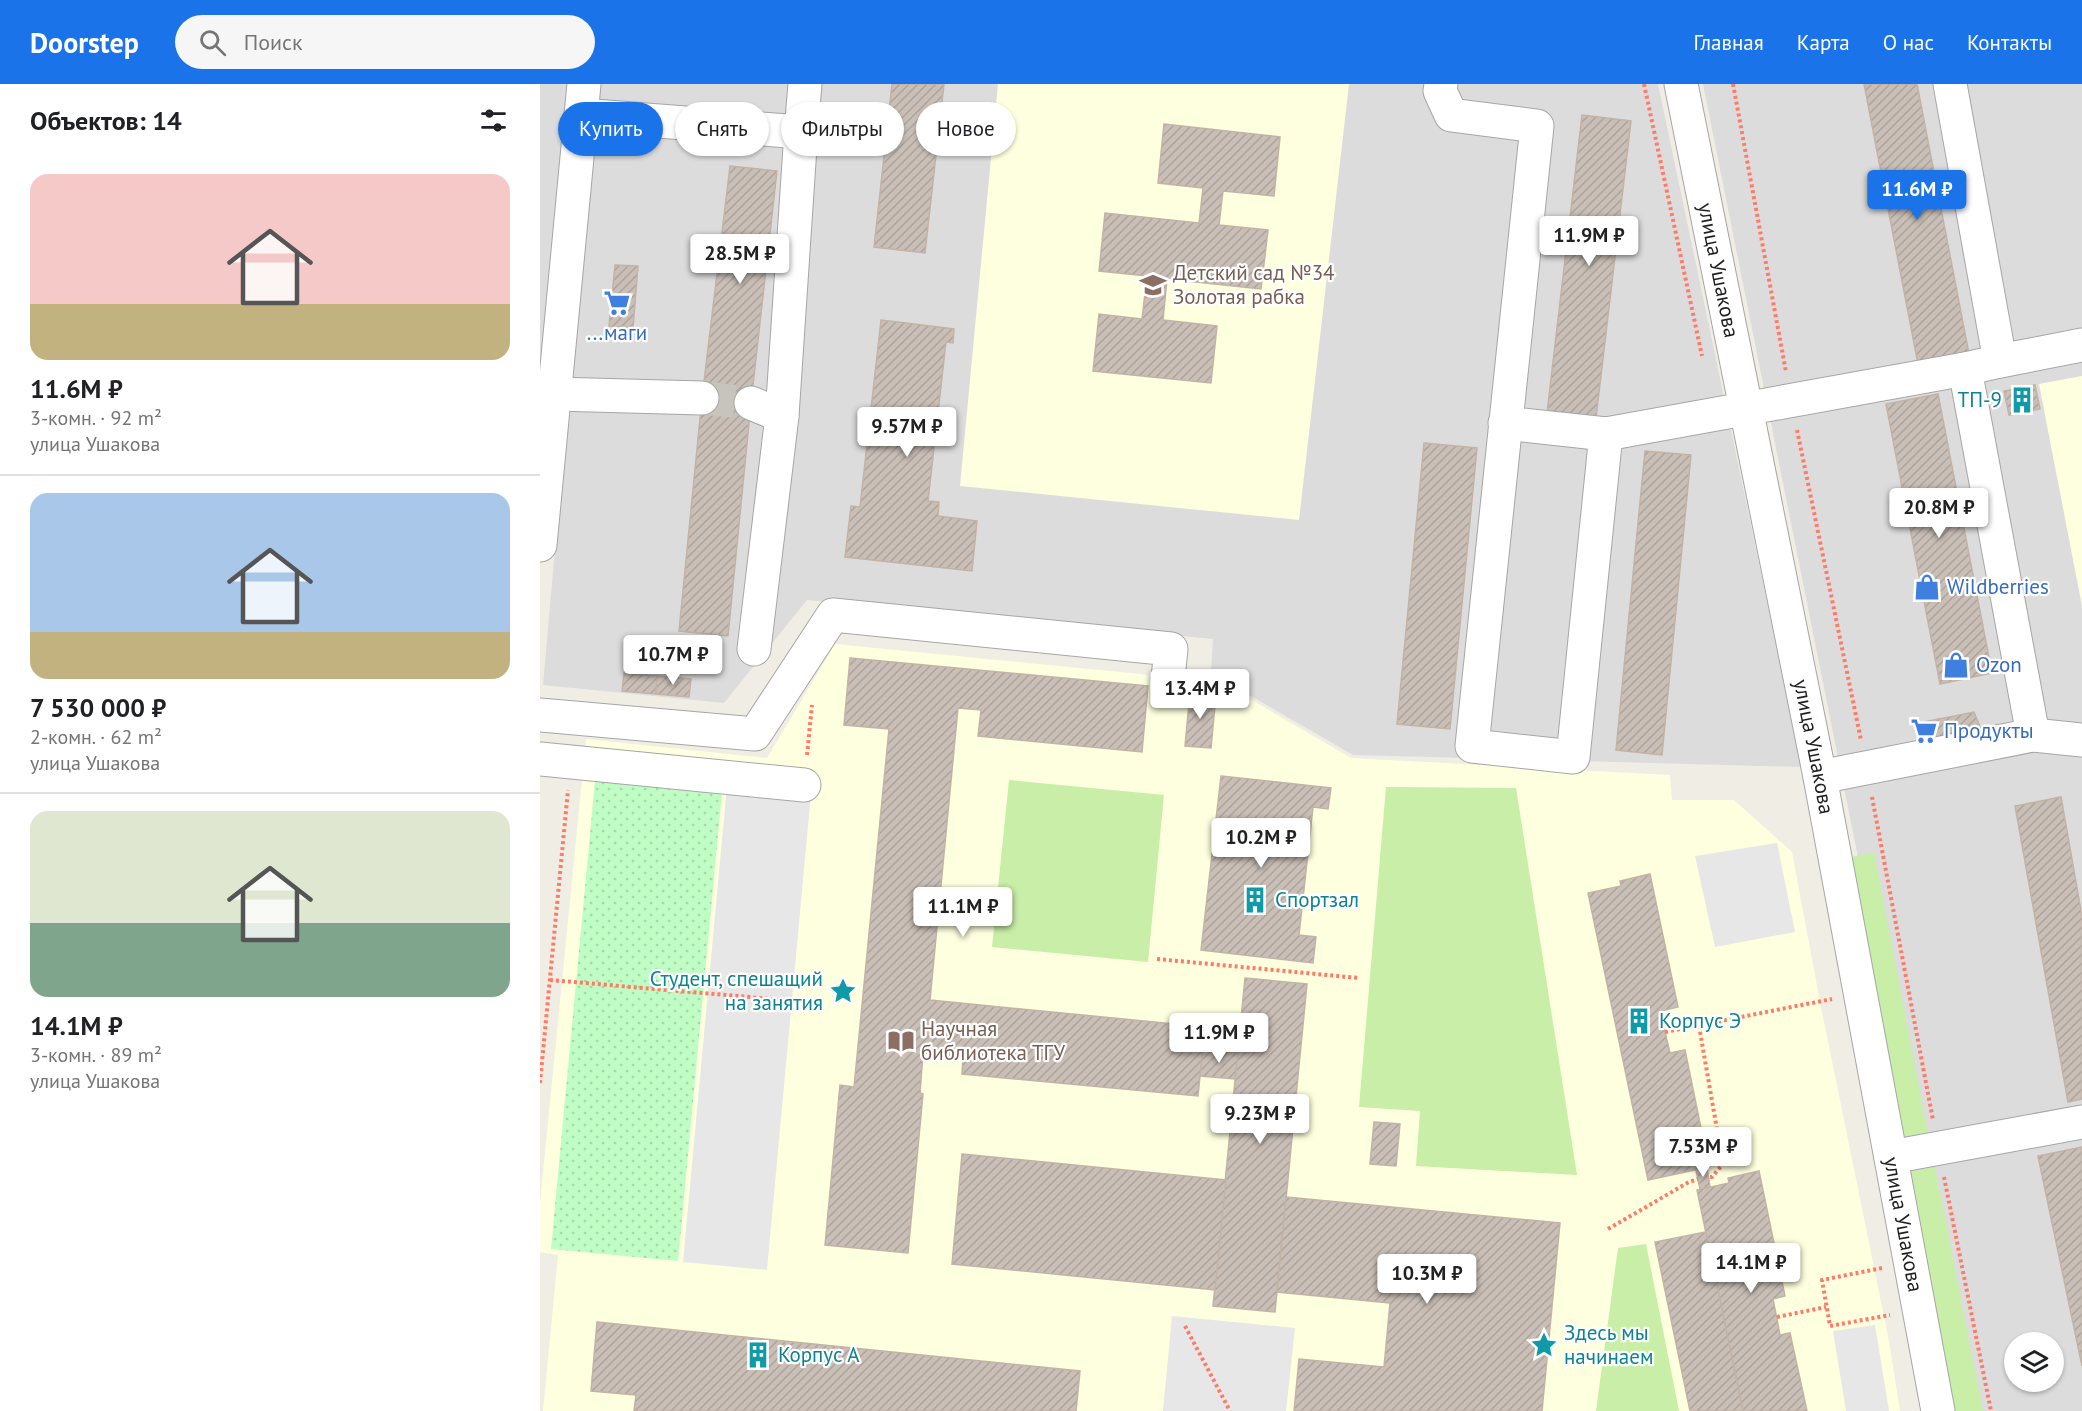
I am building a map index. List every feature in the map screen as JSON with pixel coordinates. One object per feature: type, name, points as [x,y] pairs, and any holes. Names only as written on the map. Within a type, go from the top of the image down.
[{"type":"street","points":[[804,102],[805,84]]},
{"type":"street","points":[[1441,84],[1440,91],[1451,115],[1538,126],[1472,747],[1573,757],[1606,434]]},
{"type":"street","name":"улица Ушакова","points":[[1681,84],[1820,777],[1938,1411]]},
{"type":"street","points":[[1950,84],[2000,361]]},
{"type":"street","points":[[540,538],[554,394],[553,267],[582,99],[781,129]]},
{"type":"street","points":[[754,650],[782,416],[799,156]]},
{"type":"street","points":[[1505,423],[1606,434],[1747,410],[2082,345]]},
{"type":"street","points":[[1965,369],[2032,735]]},
{"type":"street","points":[[554,394],[702,398]]},
{"type":"street","points":[[751,403],[782,416]]},
{"type":"street","points":[[540,715],[755,734],[833,615],[1171,649],[1168,678]]},
{"type":"street","points":[[1820,777],[2032,735],[2082,740]]},
{"type":"street","points":[[556,760],[804,785]]},
{"type":"street","points":[[1891,1157],[2082,1122]]},
{"type":"path","points":[[540,1083],[550,980],[556,760]]},
{"type":"path","points":[[1157,959],[1359,978]]},
{"type":"path","points":[[550,980],[784,1000]]},
{"type":"path","points":[[1665,1032],[1835,999]]},
{"type":"path","points":[[540,1012],[547,1013]]},
{"type":"path","points":[[1700,1026],[1723,1164],[1712,1177],[1708,1177]]},
{"type":"path","points":[[1608,1229],[1698,1179]]},
{"type":"path","points":[[1887,1267],[1821,1280],[1830,1326],[1897,1314]]},
{"type":"path","points":[[1777,1317],[1826,1306]]},
{"type":"path","points":[[1185,1326],[1230,1411]]},
{"type":"shaded area","points":[[540,84],[571,84],[569,102],[558,102],[558,156],[564,156],[540,403]]},
{"type":"shaded area","points":[[596,84],[1658,84],[1802,767],[1353,755],[1211,673],[1213,639],[807,600],[724,703],[543,685],[590,156],[663,156],[663,102],[594,102]]},
{"type":"shaded area","name":"Детский сад №34 Золотая рабка","points":[[998,84],[1349,84],[1299,520],[960,486],[991,156],[1016,156],[1016,102],[996,102]]},
{"type":"shaded area","points":[[1703,84],[2082,84],[2082,1411],[1969,1411]]},
{"type":"shaded area","points":[[2082,376],[2082,606],[2039,384]]},
{"type":"shaded area","points":[[835,644],[1221,682],[1351,758],[1670,775],[1672,800],[1734,800],[1792,852],[1889,1341],[1900,1411],[543,1411],[558,1255],[540,1252],[540,1203],[586,739],[767,758]]},
{"type":"shaded area","points":[[729,764],[813,772],[767,1270],[683,1262]]},
{"type":"shaded area","points":[[1777,843],[1795,932],[1715,947],[1695,856]]},
{"type":"shaded area","points":[[1172,1316],[1295,1328],[1286,1411],[1163,1411]]},
{"type":"shaded area","points":[[1875,1325],[1889,1411],[1846,1411],[1833,1331]]},
{"type":"green space","points":[[1009,780],[1164,795],[1148,962],[992,947]]},
{"type":"green space","points":[[595,781],[722,792],[678,1261],[551,1249]]},
{"type":"green space","points":[[1386,787],[1516,788],[1577,1175],[1416,1166],[1420,1111],[1359,1107]]},
{"type":"green space","points":[[1874,852],[1930,1145],[1899,1146],[1832,861]]},
{"type":"green space","points":[[1933,1158],[1983,1411],[1942,1411],[1899,1174]]},
{"type":"green space","points":[[1646,1244],[1679,1411],[1596,1411],[1618,1248]]},
{"type":"building","points":[[892,84],[944,84],[942,102],[916,102],[916,156],[936,156],[925,253],[874,247],[884,156],[904,156],[904,102],[890,102]]},
{"type":"building","points":[[1864,84],[1917,84],[1969,354],[1918,364]]},
{"type":"building","points":[[1582,115],[1631,121],[1596,418],[1547,413]]},
{"type":"building","points":[[1164,124],[1280,137],[1274,196],[1223,191],[1219,225],[1268,230],[1261,289],[1167,279],[1163,320],[1217,326],[1211,383],[1093,371],[1099,314],[1142,319],[1147,276],[1099,271],[1105,213],[1199,223],[1203,188],[1158,183]]},
{"type":"building","points":[[730,166],[777,171],[751,403],[702,398]]},
{"type":"building","points":[[615,265],[638,266],[633,328],[609,326]]},
{"type":"building","points":[[881,320],[954,329],[953,343],[946,342],[928,501],[939,502],[938,516],[977,521],[972,571],[845,557],[851,506],[860,507]]},
{"type":"building","name":"ТП-9","points":[[2035,385],[2040,409],[2009,415],[2004,391]]},
{"type":"building","points":[[1938,394],[1992,673],[1940,684],[1886,404]]},
{"type":"building","points":[[702,398],[751,403],[728,636],[679,631]]},
{"type":"building","points":[[1424,443],[1477,448],[1450,729],[1397,724]]},
{"type":"building","points":[[1645,451],[1691,455],[1662,755],[1616,750]]},
{"type":"building","points":[[850,658],[1148,686],[1142,752],[978,736],[981,710],[958,708],[930,1000],[1205,1027],[1198,1096],[962,1074],[963,1057],[923,1053],[920,1093],[923,1094],[908,1253],[825,1245],[840,1085],[854,1087],[889,729],[844,725]]},
{"type":"building","points":[[624,673],[657,676],[656,694],[622,691]]},
{"type":"building","points":[[657,676],[691,679],[689,697],[656,694]]},
{"type":"building","points":[[1190,692],[1216,695],[1211,748],[1185,746]]},
{"type":"building","points":[[1974,712],[1983,734],[1923,749],[1918,723]]},
{"type":"building","name":"Спортзал","points":[[1221,776],[1331,788],[1328,809],[1313,807],[1299,935],[1316,937],[1313,963],[1201,950]]},
{"type":"building","points":[[2061,797],[2082,916],[2082,1099],[2068,1102],[2015,806]]},
{"type":"building","name":"Корпус Э","points":[[1650,874],[1678,1007],[1661,1011],[1665,1032],[1670,1053],[1685,1050],[1709,1167],[1648,1180],[1588,893],[1621,886],[1620,881]]},
{"type":"building","points":[[1245,978],[1307,984],[1275,1312],[1213,1306]]},
{"type":"building","points":[[1203,1049],[1238,1053],[1235,1079],[1200,1076]]},
{"type":"building","points":[[1374,1122],[1400,1124],[1396,1166],[1370,1164]]},
{"type":"building","points":[[2082,1147],[2082,1366],[2038,1156]]},
{"type":"building","points":[[962,1154],[1226,1180],[1215,1290],[952,1264]]},
{"type":"building","points":[[1707,1168],[1710,1187],[1700,1189],[1696,1170]]},
{"type":"building","points":[[1759,1171],[1785,1296],[1773,1299],[1780,1335],[1790,1333],[1807,1411],[1743,1411],[1697,1190],[1729,1183],[1728,1178]]},
{"type":"building","points":[[1286,1197],[1560,1223],[1542,1411],[1294,1411],[1299,1359],[1384,1367],[1390,1303],[1277,1292]]},
{"type":"building","points":[[1706,1232],[1743,1411],[1690,1411],[1655,1242]]},
{"type":"building","name":"Корпус А","points":[[597,1322],[1080,1371],[1076,1411],[634,1411],[636,1395],[591,1391]]},
{"type":"tunnel","points":[[702,398],[751,403]]},
{"type":"place","name":"Детский сад №34 Золотая рабка","points":[[1153,285]]},
{"type":"place","name":"...маги","points":[[617,303]]},
{"type":"place","name":"ТП-9","points":[[2022,400]]},
{"type":"place","name":"Wildberries","points":[[1927,587]]},
{"type":"place","name":"Ozon","points":[[1956,665]]},
{"type":"place","name":"Продукты","points":[[1924,731]]},
{"type":"place","name":"Спортзал","points":[[1255,900]]},
{"type":"place","name":"Студент, спешащий на занятия","points":[[843,991]]},
{"type":"place","name":"Корпус Э","points":[[1639,1021]]},
{"type":"place","name":"Научная библиотека ТГУ","points":[[901,1041]]},
{"type":"place","name":"Здесь мы начинаем","points":[[1544,1345]]},
{"type":"place","name":"Корпус А","points":[[758,1355]]}]
